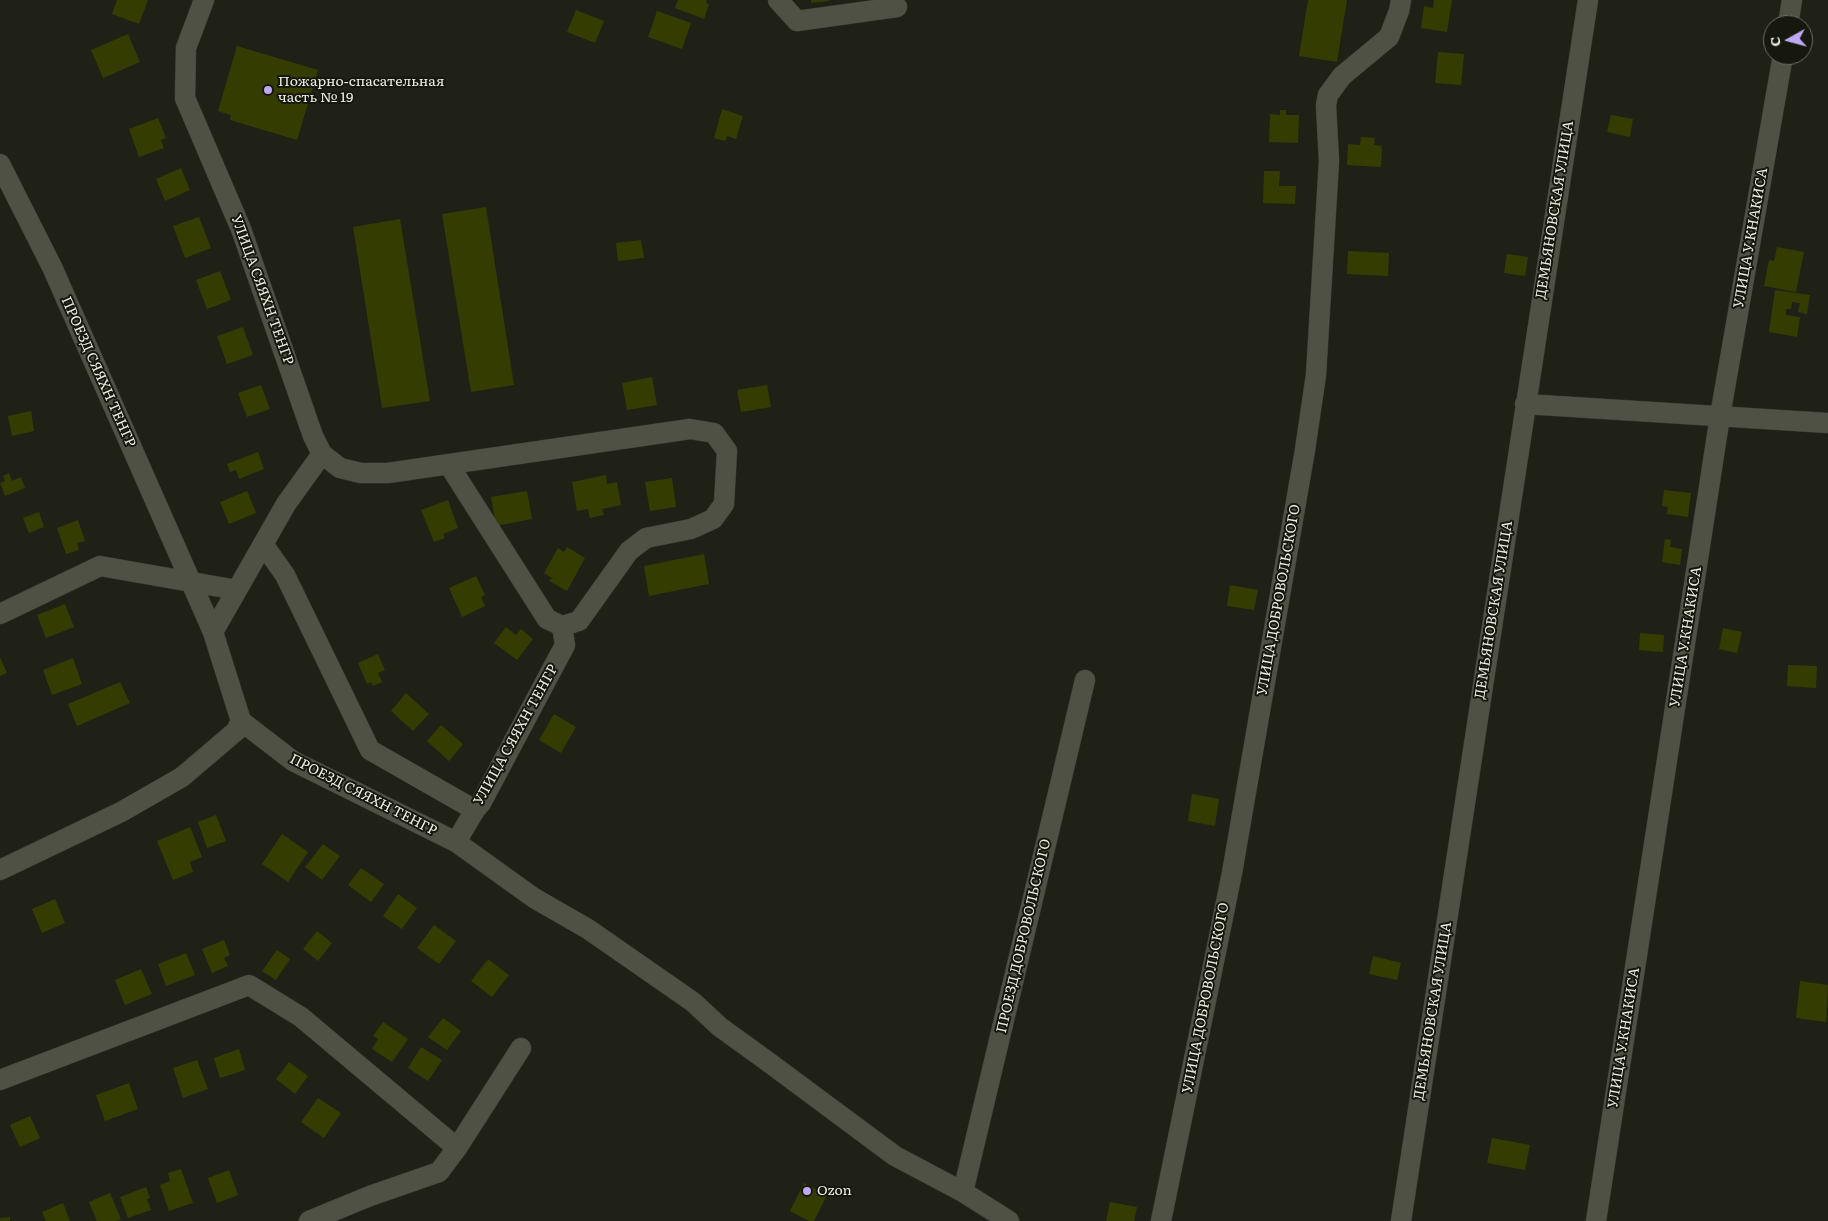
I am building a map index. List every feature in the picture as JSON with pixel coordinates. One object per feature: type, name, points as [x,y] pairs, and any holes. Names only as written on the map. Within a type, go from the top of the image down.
[{"type":"street","name":"УЛИЦА СЯЯХН ТЕНГР","points":[[204,0],[186,48],[185,98],[241,229],[313,436],[322,454],[340,468],[361,473],[388,473],[690,429],[714,433],[727,451],[724,504],[713,519],[690,529],[646,538],[629,551],[579,622],[562,626],[565,645],[481,803],[456,842]]},
{"type":"street","points":[[778,0],[797,21],[897,7]]},
{"type":"street","name":"УЛИЦА ДОБРОВОЛЬСКОГО","points":[[1161,1221],[1232,873],[1306,450],[1316,366],[1329,161],[1326,105],[1328,95],[1342,76],[1389,37],[1401,0]]},
{"type":"street","name":"ДЕМЬЯНОВСКАЯ УЛИЦА","points":[[1401,1221],[1588,0]]},
{"type":"street","points":[[1790,15],[1792,0]]},
{"type":"street","name":"УЛИЦА У.КНАКИСА","points":[[1596,1221],[1720,416],[1781,65]]},
{"type":"street","name":"ПРОЕЗД СЯЯХН ТЕНГР","points":[[0,164],[53,269],[192,583],[213,632],[240,721],[293,761],[456,842],[534,898],[588,929],[693,1002],[720,1028],[767,1060],[895,1156],[963,1192],[1009,1221]]},
{"type":"street","points":[[1525,404],[1828,423]]},
{"type":"street","points":[[213,632],[286,504],[322,454]]},
{"type":"street","points":[[449,465],[547,620],[562,626]]},
{"type":"street","points":[[263,544],[285,575],[370,750],[475,810]]},
{"type":"street","points":[[0,614],[100,566],[237,590]]},
{"type":"street","name":"ПРОЕЗД ДОБРОВОЛЬСКОГО","points":[[963,1192],[1085,680]]},
{"type":"street","points":[[0,870],[121,812],[182,777],[236,731],[240,721]]},
{"type":"street","points":[[0,1080],[249,986],[301,1017],[457,1148]]},
{"type":"street","points":[[309,1221],[370,1196],[438,1172],[457,1148],[521,1048]]},
{"type":"building","points":[[117,0],[148,0],[139,24],[112,14]]},
{"type":"building","points":[[678,0],[707,0],[706,3],[709,4],[704,19],[675,8]]},
{"type":"building","points":[[811,0],[829,0],[829,1],[811,3]]},
{"type":"building","points":[[1308,0],[1347,0],[1337,62],[1299,56]]},
{"type":"building","points":[[1434,0],[1452,0],[1447,32],[1421,28],[1424,6],[1433,8]]},
{"type":"building","points":[[576,10],[604,21],[595,43],[567,32]]},
{"type":"building","points":[[657,11],[691,23],[682,49],[648,37]]},
{"type":"building","points":[[128,34],[140,62],[103,78],[91,50]]},
{"type":"building","name":"Пожарно-спасательная часть № 19","points":[[237,46],[318,70],[297,140],[230,120],[231,115],[218,111]]},
{"type":"building","points":[[1438,52],[1464,54],[1461,85],[1435,83]]},
{"type":"building","points":[[722,109],[743,116],[736,139],[727,136],[725,141],[714,138]]},
{"type":"building","points":[[1280,110],[1286,110],[1286,115],[1299,115],[1298,143],[1269,142],[1270,114],[1280,115]]},
{"type":"building","points":[[1611,115],[1633,119],[1630,137],[1607,132]]},
{"type":"building","points":[[158,118],[166,138],[161,140],[164,148],[139,157],[129,129]]},
{"type":"building","points":[[1361,137],[1375,138],[1374,145],[1382,146],[1381,167],[1347,165],[1348,144],[1360,145]]},
{"type":"building","points":[[181,168],[190,190],[165,201],[156,179]]},
{"type":"building","points":[[1264,171],[1280,171],[1279,186],[1296,186],[1295,204],[1263,203]]},
{"type":"building","points":[[486,207],[514,385],[471,392],[442,214]]},
{"type":"building","points":[[199,217],[211,248],[185,258],[173,226]]},
{"type":"building","points":[[400,219],[430,401],[382,408],[353,227]]},
{"type":"building","points":[[641,240],[644,258],[618,261],[616,243]]},
{"type":"building","points":[[1777,247],[1804,252],[1796,292],[1764,286],[1769,260],[1774,261]]},
{"type":"building","points":[[1348,251],[1389,253],[1388,276],[1347,274]]},
{"type":"building","points":[[1507,254],[1528,257],[1525,276],[1504,273]]},
{"type":"building","points":[[220,271],[231,300],[207,309],[196,280]]},
{"type":"building","points":[[1775,290],[1810,295],[1807,314],[1798,312],[1800,303],[1792,302],[1791,309],[1786,309],[1786,315],[1800,317],[1797,337],[1769,332]]},
{"type":"building","points":[[243,327],[253,355],[227,364],[217,336]]},
{"type":"building","points":[[652,377],[657,405],[627,410],[622,383]]},
{"type":"building","points":[[261,385],[270,409],[247,417],[238,393]]},
{"type":"building","points":[[767,385],[771,407],[741,412],[737,390]]},
{"type":"building","points":[[31,411],[34,431],[12,436],[8,416]]},
{"type":"building","points":[[258,452],[264,469],[239,479],[236,470],[230,472],[227,464]]},
{"type":"building","points":[[9,473],[12,481],[21,477],[25,488],[5,496],[0,483],[5,481],[3,476]]},
{"type":"building","points":[[606,475],[607,484],[617,482],[621,505],[602,509],[604,515],[590,518],[588,509],[577,511],[572,482]]},
{"type":"building","points":[[672,478],[676,507],[650,511],[645,482]]},
{"type":"building","points":[[1664,490],[1691,493],[1688,517],[1667,514],[1668,507],[1662,506]]},
{"type":"building","points":[[247,491],[256,513],[229,524],[220,502]]},
{"type":"building","points":[[527,491],[532,519],[496,526],[491,497]]},
{"type":"building","points":[[448,500],[458,528],[443,534],[445,538],[434,542],[421,510]]},
{"type":"building","points":[[39,512],[44,527],[29,533],[23,518]]},
{"type":"building","points":[[78,520],[85,541],[77,543],[79,550],[66,554],[57,528]]},
{"type":"building","points":[[1665,539],[1671,540],[1670,547],[1682,549],[1680,565],[1662,562]]},
{"type":"building","points":[[567,547],[585,558],[567,591],[549,581],[552,578],[544,573],[558,548],[564,552]]},
{"type":"building","points":[[704,554],[709,584],[649,596],[644,566]]},
{"type":"building","points":[[476,576],[485,595],[481,597],[485,606],[462,617],[449,588]]},
{"type":"building","points":[[1230,585],[1258,590],[1254,610],[1227,606]]},
{"type":"building","points":[[65,604],[74,627],[46,638],[37,615]]},
{"type":"building","points":[[506,627],[516,635],[521,629],[533,639],[517,660],[494,643]]},
{"type":"building","points":[[1723,628],[1742,632],[1737,653],[1719,649]]},
{"type":"building","points":[[1640,633],[1664,635],[1663,652],[1639,650]]},
{"type":"building","points":[[378,654],[385,670],[378,673],[382,682],[373,686],[371,682],[367,684],[358,663]]},
{"type":"building","points":[[0,657],[7,673],[0,676]]},
{"type":"building","points":[[73,658],[82,684],[52,695],[43,670]]},
{"type":"building","points":[[1788,665],[1817,666],[1816,688],[1787,686]]},
{"type":"building","points":[[120,682],[130,703],[77,726],[68,704]]},
{"type":"building","points":[[406,693],[429,714],[413,731],[391,711]]},
{"type":"building","points":[[554,714],[576,727],[561,753],[539,740]]},
{"type":"building","points":[[441,725],[463,744],[449,761],[427,741]]},
{"type":"building","points":[[1192,794],[1219,799],[1215,826],[1188,821]]},
{"type":"building","points":[[216,815],[226,841],[207,848],[198,822]]},
{"type":"building","points":[[190,827],[202,857],[190,862],[193,872],[173,880],[157,841]]},
{"type":"building","points":[[282,834],[308,852],[288,882],[262,864]]},
{"type":"building","points":[[323,844],[340,856],[322,880],[305,867]]},
{"type":"building","points":[[361,868],[384,884],[371,902],[348,885]]},
{"type":"building","points":[[398,894],[417,908],[402,929],[383,916]]},
{"type":"building","points":[[55,899],[65,923],[42,933],[32,909]]},
{"type":"building","points":[[434,925],[456,941],[439,964],[417,948]]},
{"type":"building","points":[[317,931],[332,943],[318,961],[303,949]]},
{"type":"building","points":[[224,940],[230,955],[224,958],[228,966],[212,973],[202,949]]},
{"type":"building","points":[[277,950],[290,959],[276,980],[262,971]]},
{"type":"building","points":[[186,953],[195,975],[166,986],[158,964]]},
{"type":"building","points":[[1373,956],[1401,963],[1397,980],[1369,974]]},
{"type":"building","points":[[488,959],[509,975],[492,997],[471,981]]},
{"type":"building","points":[[141,969],[152,994],[125,1005],[115,980]]},
{"type":"building","points":[[1800,981],[1828,985],[1826,1022],[1796,1018]]},
{"type":"building","points":[[443,1018],[461,1031],[447,1050],[428,1037]]},
{"type":"building","points":[[383,1022],[408,1039],[392,1062],[372,1049],[378,1039],[373,1036]]},
{"type":"building","points":[[421,1047],[442,1060],[428,1081],[408,1068]]},
{"type":"building","points":[[239,1049],[245,1070],[220,1078],[214,1058]]},
{"type":"building","points":[[197,1060],[208,1089],[183,1098],[173,1068]]},
{"type":"building","points":[[289,1062],[308,1076],[295,1094],[276,1079]]},
{"type":"building","points":[[129,1083],[138,1109],[105,1121],[96,1095]]},
{"type":"building","points":[[318,1098],[341,1113],[324,1138],[301,1122]]},
{"type":"building","points":[[30,1116],[40,1138],[20,1147],[10,1125]]},
{"type":"building","points":[[1492,1138],[1530,1145],[1525,1170],[1487,1163]]},
{"type":"building","points":[[181,1169],[193,1203],[169,1211],[160,1185],[170,1181],[168,1173]]},
{"type":"building","points":[[229,1170],[238,1195],[217,1203],[208,1178]]},
{"type":"building","points":[[804,1183],[827,1195],[814,1221],[809,1221],[790,1211]]},
{"type":"building","points":[[146,1187],[150,1198],[147,1199],[151,1210],[128,1218],[120,1197]]},
{"type":"building","points":[[110,1193],[121,1219],[116,1221],[97,1221],[89,1202]]},
{"type":"building","points":[[1110,1202],[1137,1207],[1134,1221],[1106,1221]]},
{"type":"building","points":[[63,1203],[70,1221],[46,1221],[42,1212]]},
{"type":"building","points":[[10,1217],[10,1221],[0,1221],[0,1218]]},
{"type":"place","name":"Пожарно-спасательная часть № 19","points":[[268,90]]},
{"type":"place","name":"Ozon","points":[[807,1191]]}]
